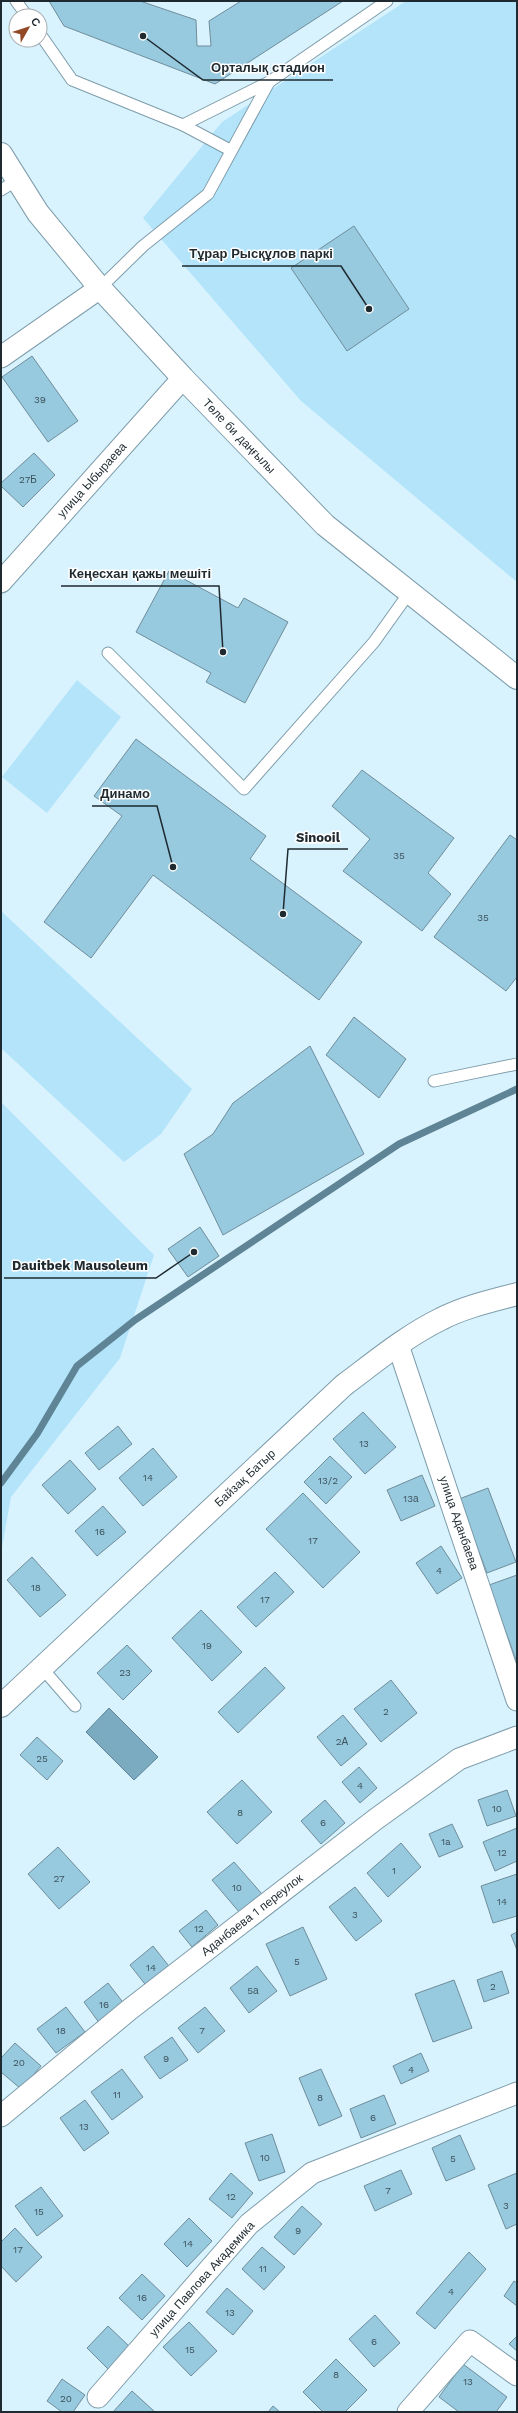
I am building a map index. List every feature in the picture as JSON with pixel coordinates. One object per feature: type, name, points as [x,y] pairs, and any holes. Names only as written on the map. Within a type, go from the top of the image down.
[{"type":"street","name":"Төле би даңғылы","points":[[1,154],[9,185],[38,213],[100,288],[183,378],[325,525],[517,678]]},
{"type":"street","points":[[1,357],[100,288]]},
{"type":"street","name":"улица Ыбыраева","points":[[1,582],[183,378]]},
{"type":"street","name":"Байзақ Батыр","points":[[1,1706],[344,1385],[398,1345],[440,1319],[469,1307],[517,1294]]},
{"type":"street","name":"улица Аданбаева","points":[[398,1345],[463,1535],[517,1700]]},
{"type":"street","name":"Аданбаева 1 переулок","points":[[1,2116],[129,2010],[376,1819],[459,1759],[517,1737]]},
{"type":"street","name":"улица Павлова Академика","points":[[98,2397],[249,2224],[312,2173],[517,2093]]},
{"type":"street","points":[[408,2412],[470,2341],[517,2375]]},
{"type":"lane","points":[[183,125],[269,82],[387,1]]},
{"type":"lane","points":[[48,46],[72,80],[183,125],[230,150]]},
{"type":"lane","points":[[100,288],[143,246],[208,194],[230,150],[269,82]]},
{"type":"lane","points":[[108,653],[244,790],[374,642],[409,593]]},
{"type":"lane","points":[[434,1081],[517,1064]]},
{"type":"lane","points":[[42,1668],[75,1706]]},
{"type":"shaded area","points":[[406,1],[517,1],[517,582],[301,401],[143,218],[222,122]]},
{"type":"shaded area","points":[[77,680],[121,717],[47,813],[2,777]]},
{"type":"shaded area","points":[[1,911],[192,1089],[161,1134],[124,1162],[1,1048]]},
{"type":"shaded area","points":[[1,1102],[154,1255],[120,1358],[11,1497],[1,1553]]},
{"type":"shaded area","points":[[109,1708],[158,1757],[134,1780],[86,1732]]},
{"type":"building","points":[[49,1],[140,1],[196,20],[197,46],[211,46],[209,21],[241,1],[343,1],[215,84],[64,26]]},
{"type":"building","points":[[354,226],[409,309],[347,351],[291,268]]},
{"type":"building","points":[[32,356],[78,421],[48,442],[2,377]]},
{"type":"building","points":[[34,453],[55,475],[23,507],[1,486],[1,483]]},
{"type":"building","points":[[169,571],[238,608],[244,598],[288,622],[245,703],[206,682],[211,673],[136,632]]},
{"type":"building","points":[[136,739],[266,836],[250,859],[362,942],[319,1000],[153,875],[91,958],[44,922],[122,816],[94,796]]},
{"type":"building","points":[[362,770],[454,838],[428,873],[451,894],[422,931],[343,871],[370,839],[332,806]]},
{"type":"building","points":[[510,835],[517,840],[517,977],[506,991],[434,937]]},
{"type":"building","points":[[354,1017],[406,1059],[379,1098],[326,1055]]},
{"type":"building","points":[[310,1046],[364,1154],[223,1235],[184,1154],[213,1134],[233,1103]]},
{"type":"building","points":[[200,1227],[219,1256],[188,1277],[168,1249]]},
{"type":"building","points":[[363,1412],[396,1447],[365,1474],[333,1439]]},
{"type":"building","points":[[118,1426],[132,1444],[99,1470],[85,1453]]},
{"type":"building","points":[[153,1448],[177,1477],[143,1506],[119,1478]]},
{"type":"building","points":[[330,1456],[352,1477],[326,1504],[304,1482]]},
{"type":"building","points":[[70,1460],[96,1489],[68,1514],[42,1485]]},
{"type":"building","points":[[422,1475],[435,1506],[401,1521],[387,1490]]},
{"type":"building","points":[[488,1488],[516,1562],[487,1573],[459,1499]]},
{"type":"building","points":[[303,1493],[360,1552],[323,1588],[266,1529]]},
{"type":"building","points":[[103,1506],[126,1532],[97,1556],[75,1531]]},
{"type":"building","points":[[441,1546],[462,1578],[437,1594],[416,1563]]},
{"type":"building","points":[[32,1557],[66,1595],[40,1617],[7,1580]]},
{"type":"building","points":[[275,1572],[294,1592],[256,1627],[237,1607]]},
{"type":"building","points":[[517,1575],[517,1663],[489,1585]]},
{"type":"building","points":[[201,1610],[242,1652],[212,1681],[172,1638]]},
{"type":"building","points":[[127,1645],[152,1671],[123,1700],[97,1673]]},
{"type":"building","points":[[265,1667],[285,1688],[238,1733],[218,1712]]},
{"type":"building","points":[[391,1680],[417,1713],[381,1742],[354,1709]]},
{"type":"building","points":[[343,1715],[367,1744],[341,1766],[317,1737]]},
{"type":"building","points":[[37,1737],[63,1761],[47,1780],[20,1755]]},
{"type":"building","points":[[359,1767],[377,1788],[360,1803],[342,1782]]},
{"type":"building","points":[[242,1780],[272,1812],[237,1844],[207,1812]]},
{"type":"building","points":[[507,1790],[516,1816],[487,1826],[478,1800]]},
{"type":"building","points":[[325,1800],[345,1823],[321,1844],[301,1821]]},
{"type":"building","points":[[452,1824],[463,1847],[439,1857],[429,1834]]},
{"type":"building","points":[[517,1828],[517,1861],[495,1871],[483,1842]]},
{"type":"building","points":[[401,1843],[421,1867],[388,1897],[367,1873]]},
{"type":"building","points":[[58,1847],[90,1882],[59,1909],[28,1874]]},
{"type":"building","points":[[234,1862],[262,1894],[240,1913],[212,1880]]},
{"type":"building","points":[[517,1874],[517,1916],[493,1923],[481,1886]]},
{"type":"building","points":[[355,1887],[382,1921],[356,1941],[329,1907]]},
{"type":"building","points":[[206,1910],[218,1925],[192,1947],[179,1931]]},
{"type":"building","points":[[303,1927],[327,1979],[290,1996],[266,1944]]},
{"type":"building","points":[[517,1932],[517,1950],[511,1935]]},
{"type":"building","points":[[153,1946],[172,1970],[148,1988],[130,1965]]},
{"type":"building","points":[[257,1966],[277,1991],[249,2013],[230,1988]]},
{"type":"building","points":[[502,1971],[509,1993],[484,2002],[477,1980]]},
{"type":"building","points":[[454,1980],[472,2028],[433,2042],[415,1994]]},
{"type":"building","points":[[108,1983],[125,2005],[100,2024],[84,2002]]},
{"type":"building","points":[[66,2007],[85,2032],[56,2053],[37,2029]]},
{"type":"building","points":[[205,2007],[225,2031],[198,2053],[178,2028]]},
{"type":"building","points":[[172,2037],[188,2060],[160,2079],[144,2057]]},
{"type":"building","points":[[15,2043],[41,2066],[21,2089],[1,2072],[1,2058]]},
{"type":"building","points":[[421,2053],[429,2071],[401,2084],[393,2066]]},
{"type":"building","points":[[122,2069],[143,2097],[112,2120],[91,2092]]},
{"type":"building","points":[[321,2069],[342,2116],[319,2126],[299,2078]]},
{"type":"building","points":[[384,2095],[396,2124],[361,2138],[350,2109]]},
{"type":"building","points":[[85,2100],[109,2133],[84,2151],[60,2118]]},
{"type":"building","points":[[272,2134],[285,2172],[259,2181],[245,2143]]},
{"type":"building","points":[[460,2135],[475,2169],[446,2181],[432,2148]]},
{"type":"building","points":[[401,2170],[412,2194],[375,2211],[364,2186]]},
{"type":"building","points":[[231,2173],[253,2193],[232,2218],[209,2199]]},
{"type":"building","points":[[517,2173],[517,2224],[506,2229],[488,2185]]},
{"type":"building","points":[[41,2187],[63,2216],[37,2236],[15,2206]]},
{"type":"building","points":[[302,2206],[322,2224],[294,2255],[274,2237]]},
{"type":"building","points":[[189,2218],[212,2241],[187,2267],[164,2244]]},
{"type":"building","points":[[15,2228],[42,2257],[16,2282],[1,2266],[1,2242]]},
{"type":"building","points":[[262,2247],[285,2267],[264,2290],[242,2269]]},
{"type":"building","points":[[469,2252],[486,2269],[435,2329],[416,2313]]},
{"type":"building","points":[[142,2274],[165,2296],[142,2320],[119,2298]]},
{"type":"building","points":[[514,2281],[517,2283],[517,2306],[504,2296]]},
{"type":"building","points":[[227,2288],[253,2311],[233,2335],[206,2312]]},
{"type":"building","points":[[375,2315],[400,2343],[374,2367],[349,2339]]},
{"type":"building","points":[[189,2322],[217,2351],[191,2376],[163,2347]]},
{"type":"building","points":[[108,2326],[131,2348],[110,2371],[87,2348]]},
{"type":"building","points":[[517,2336],[517,2351],[509,2344]]},
{"type":"building","points":[[336,2359],[367,2390],[345,2412],[323,2412],[303,2392]]},
{"type":"building","points":[[463,2364],[507,2397],[496,2412],[459,2412],[439,2397]]},
{"type":"building","points":[[62,2379],[85,2395],[73,2412],[62,2412],[47,2401]]},
{"type":"building","points":[[132,2391],[155,2412],[113,2412]]},
{"type":"building","points":[[273,2406],[280,2412],[268,2412]]},
{"type":"waterway","points":[[1,1483],[37,1434],[77,1366],[135,1320],[399,1144],[517,1089]]},
{"type":"place","name":"Орталық стадион","points":[[143,36]]},
{"type":"place","name":"Тұрар Рысқұлов паркі","points":[[369,309]]},
{"type":"place","name":"Кеңесхан қажы мешіті","points":[[223,652]]},
{"type":"place","name":"Динамо","points":[[173,867]]},
{"type":"place","name":"Sinooil","points":[[283,914]]},
{"type":"place","name":"Dauitbek Mausoleum","points":[[194,1252]]}]
